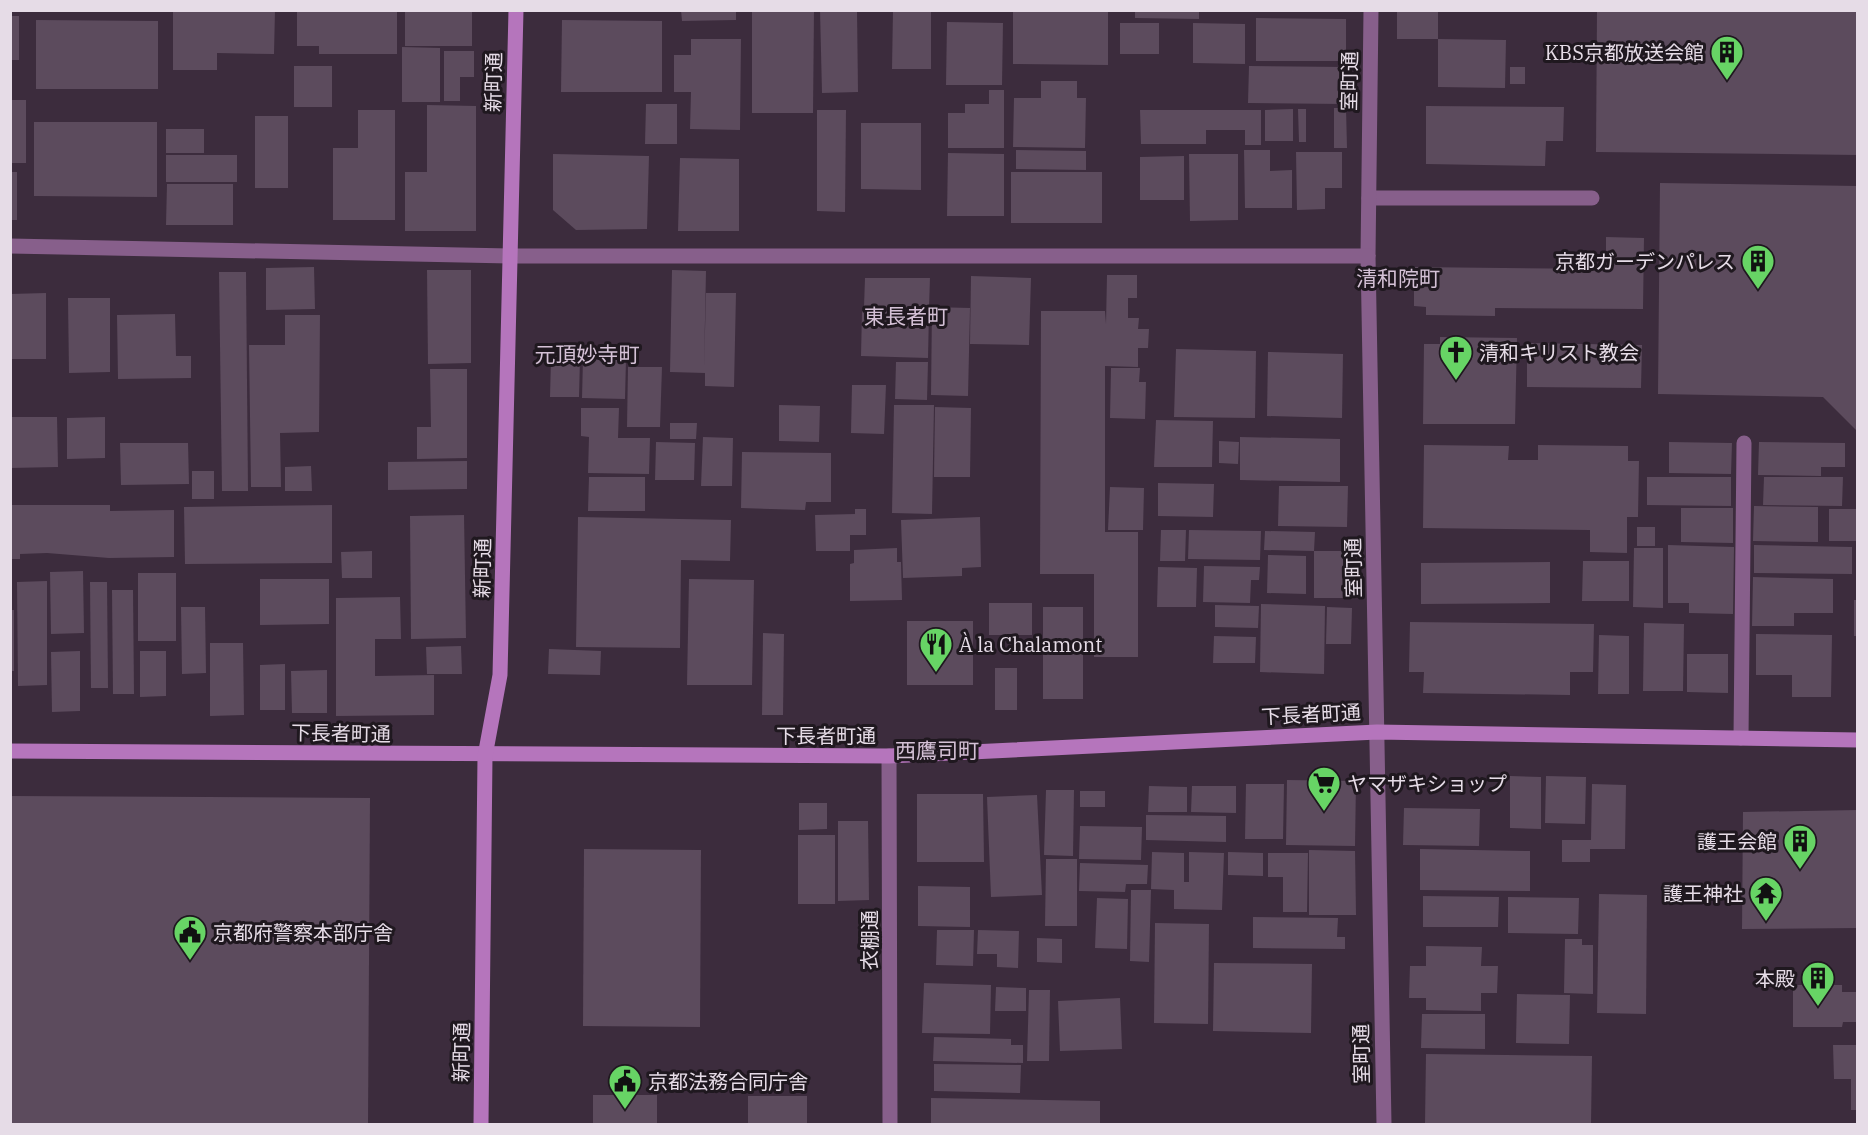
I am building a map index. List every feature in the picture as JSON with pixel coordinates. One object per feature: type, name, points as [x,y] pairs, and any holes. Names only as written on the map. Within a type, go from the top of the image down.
[{"type":"street","name":"新町通","points":[[481,1125],[485,756],[500,675],[516,10]]},
{"type":"street","name":"室町通","points":[[1371,10],[1368,256],[1384,1125]]},
{"type":"street","points":[[1369,198],[1592,198]]},
{"type":"street","points":[[10,246],[511,256],[1368,256]]},
{"type":"street","points":[[1741,738],[1744,442]]},
{"type":"street","name":"下長者町通","points":[[10,751],[485,756],[889,756],[1377,732],[1857,740]]},
{"type":"street","name":"衣棚通","points":[[889,756],[890,1125]]},
{"type":"building","points":[[173,10],[275,10],[274,54],[217,53],[217,70],[173,70]]},
{"type":"building","points":[[297,10],[397,10],[397,54],[319,54],[319,46],[297,46]]},
{"type":"building","points":[[405,10],[472,10],[472,46],[405,46]]},
{"type":"building","points":[[681,10],[736,10],[736,20],[682,21]]},
{"type":"building","points":[[752,10],[814,10],[813,113],[752,113]]},
{"type":"building","points":[[820,10],[857,10],[858,92],[822,93]]},
{"type":"building","points":[[893,10],[931,10],[931,69],[892,69]]},
{"type":"building","points":[[1013,10],[1108,10],[1108,65],[1013,64]]},
{"type":"building","points":[[1135,10],[1199,10],[1199,19],[1135,18]]},
{"type":"building","name":"KBS京都放送会館","points":[[1597,10],[1858,10],[1858,155],[1596,152]]},
{"type":"building","points":[[1397,11],[1438,11],[1438,39],[1397,39]]},
{"type":"building","points":[[10,16],[19,16],[19,60],[10,60]]},
{"type":"building","points":[[1256,18],[1346,19],[1346,61],[1256,61]]},
{"type":"building","points":[[36,20],[158,21],[158,89],[36,89]]},
{"type":"building","points":[[562,20],[662,21],[662,92],[561,92]]},
{"type":"building","points":[[947,22],[1003,23],[1002,85],[946,85]]},
{"type":"building","points":[[1120,23],[1159,23],[1159,54],[1120,54]]},
{"type":"building","points":[[1193,23],[1245,24],[1245,64],[1193,63]]},
{"type":"building","points":[[691,39],[741,39],[740,130],[690,129],[691,92],[674,92],[674,55],[691,55]]},
{"type":"building","points":[[1438,39],[1506,40],[1505,88],[1438,87]]},
{"type":"building","points":[[402,47],[440,48],[440,102],[402,102]]},
{"type":"building","points":[[444,51],[474,51],[474,77],[460,77],[460,101],[444,101]]},
{"type":"building","points":[[294,66],[332,66],[332,107],[294,107]]},
{"type":"building","points":[[1249,66],[1345,67],[1344,104],[1248,103]]},
{"type":"building","points":[[1510,67],[1525,67],[1525,84],[1510,84]]},
{"type":"building","points":[[1041,81],[1077,81],[1077,98],[1086,98],[1085,148],[1013,147],[1014,98],[1041,98]]},
{"type":"building","points":[[989,90],[1004,90],[1004,148],[948,148],[948,113],[965,113],[965,104],[989,104]]},
{"type":"building","points":[[10,100],[26,100],[26,163],[10,163]]},
{"type":"building","points":[[646,104],[677,104],[677,144],[645,144]]},
{"type":"building","points":[[427,105],[476,106],[476,231],[405,231],[405,172],[427,172]]},
{"type":"building","points":[[1426,106],[1564,107],[1563,141],[1546,141],[1545,166],[1426,164]]},
{"type":"building","points":[[1334,108],[1346,108],[1347,148],[1334,148]]},
{"type":"building","points":[[1293,109],[1293,141],[1265,141],[1265,110]]},
{"type":"building","points":[[1298,109],[1306,109],[1306,142],[1299,142]]},
{"type":"building","points":[[358,110],[395,110],[395,220],[333,220],[333,148],[358,148]]},
{"type":"building","points":[[817,110],[846,110],[845,212],[817,211]]},
{"type":"building","points":[[1140,110],[1261,110],[1261,145],[1245,145],[1245,130],[1206,130],[1206,144],[1141,144]]},
{"type":"building","points":[[255,116],[288,116],[288,188],[255,188]]},
{"type":"building","points":[[34,122],[157,122],[157,197],[34,196]]},
{"type":"building","points":[[861,123],[921,123],[921,190],[861,189]]},
{"type":"building","points":[[166,129],[204,129],[204,153],[166,153]]},
{"type":"building","points":[[1016,150],[1086,151],[1086,170],[1016,169]]},
{"type":"building","points":[[1244,150],[1270,150],[1270,171],[1292,170],[1292,208],[1245,208]]},
{"type":"building","points":[[1296,152],[1342,152],[1342,188],[1325,188],[1325,209],[1297,210]]},
{"type":"building","points":[[948,153],[1004,154],[1004,216],[947,216]]},
{"type":"building","points":[[553,154],[649,156],[647,229],[576,230],[553,210]]},
{"type":"building","points":[[1189,154],[1238,154],[1238,220],[1190,221]]},
{"type":"building","points":[[166,155],[237,155],[237,182],[166,182]]},
{"type":"building","points":[[1184,156],[1184,200],[1140,200],[1140,157]]},
{"type":"building","points":[[680,158],[739,159],[739,231],[678,231]]},
{"type":"building","points":[[10,172],[17,172],[17,220],[10,220]]},
{"type":"building","points":[[1011,172],[1102,172],[1102,223],[1011,223]]},
{"type":"building","name":"京都ガーデンパレス","points":[[1660,183],[1858,186],[1858,432],[1823,397],[1658,394]]},
{"type":"building","points":[[167,184],[233,184],[233,225],[166,225]]},
{"type":"building","points":[[1606,237],[1644,238],[1643,309],[1495,308],[1495,316],[1426,315],[1426,307],[1414,306],[1414,267],[1606,269]]},
{"type":"building","points":[[314,267],[315,309],[266,310],[266,268]]},
{"type":"building","points":[[427,270],[471,270],[471,363],[428,364]]},
{"type":"building","points":[[672,270],[706,271],[704,368],[706,293],[736,293],[734,387],[705,386],[705,373],[670,372]]},
{"type":"building","points":[[219,272],[246,272],[248,491],[222,491]]},
{"type":"building","points":[[1107,275],[1137,275],[1137,298],[1128,298],[1128,318],[1139,318],[1138,329],[1149,329],[1148,348],[1138,348],[1138,367],[1105,366],[1105,532],[1138,532],[1138,657],[1094,657],[1094,574],[1040,574],[1041,311],[1105,311],[1106,324]]},
{"type":"building","points":[[971,276],[1031,278],[1029,345],[970,344]]},
{"type":"building","points":[[865,278],[930,278],[929,308],[864,307]]},
{"type":"building","points":[[46,293],[46,359],[10,359],[10,294]]},
{"type":"building","points":[[68,298],[110,298],[110,372],[69,373]]},
{"type":"building","points":[[932,307],[970,308],[968,396],[931,395]]},
{"type":"building","points":[[862,311],[929,312],[928,358],[861,356]]},
{"type":"building","points":[[175,314],[176,356],[191,356],[191,378],[118,379],[117,315]]},
{"type":"building","points":[[285,315],[320,315],[319,432],[280,433],[281,487],[251,487],[249,345],[285,345]]},
{"type":"building","points":[[1440,337],[1517,338],[1515,424],[1423,424],[1424,344],[1440,344]]},
{"type":"building","points":[[1527,343],[1642,345],[1641,388],[1527,387]]},
{"type":"building","points":[[1176,349],[1256,351],[1255,418],[1174,417]]},
{"type":"building","points":[[1268,352],[1343,354],[1342,418],[1267,416]]},
{"type":"building","points":[[551,359],[580,359],[579,397],[550,397]]},
{"type":"building","points":[[583,359],[626,359],[625,399],[582,398]]},
{"type":"building","points":[[896,362],[928,362],[927,400],[895,399]]},
{"type":"building","points":[[628,367],[662,367],[660,427],[627,427]]},
{"type":"building","points":[[1111,368],[1140,368],[1139,382],[1146,382],[1145,419],[1110,418]]},
{"type":"building","points":[[430,369],[467,369],[467,458],[417,459],[417,427],[431,427]]},
{"type":"building","points":[[852,385],[886,385],[884,434],[851,433]]},
{"type":"building","points":[[779,405],[820,406],[819,442],[779,441]]},
{"type":"building","points":[[894,405],[934,405],[932,514],[892,513]]},
{"type":"building","points":[[935,407],[971,408],[970,477],[934,477]]},
{"type":"building","points":[[581,408],[619,408],[618,438],[650,438],[649,474],[588,473],[589,437],[581,436]]},
{"type":"building","points":[[10,417],[57,417],[58,467],[10,468]]},
{"type":"building","points":[[105,417],[105,458],[67,459],[67,418]]},
{"type":"building","points":[[1156,420],[1213,421],[1212,467],[1154,467]]},
{"type":"building","points":[[670,423],[697,423],[696,439],[670,439]]},
{"type":"building","points":[[703,437],[733,438],[732,486],[701,486]]},
{"type":"building","points":[[1240,437],[1340,439],[1340,482],[1240,480]]},
{"type":"building","points":[[1219,441],[1239,442],[1238,464],[1219,463]]},
{"type":"building","points":[[656,442],[695,443],[694,480],[655,480]]},
{"type":"building","points":[[1669,442],[1732,443],[1731,474],[1669,473]]},
{"type":"building","points":[[1759,442],[1845,443],[1845,467],[1821,467],[1821,476],[1758,475]]},
{"type":"building","points":[[120,443],[188,443],[189,484],[121,485]]},
{"type":"building","points":[[1424,445],[1509,446],[1508,460],[1538,460],[1538,445],[1628,446],[1628,461],[1639,461],[1638,517],[1627,517],[1627,553],[1590,552],[1590,530],[1423,528]]},
{"type":"building","points":[[742,452],[831,453],[831,502],[806,502],[805,510],[741,508]]},
{"type":"building","points":[[467,461],[467,489],[388,490],[388,462]]},
{"type":"building","points":[[311,466],[312,491],[285,491],[285,467]]},
{"type":"building","points":[[192,471],[214,471],[214,499],[192,499]]},
{"type":"building","points":[[589,477],[645,477],[645,511],[588,511]]},
{"type":"building","points":[[1647,477],[1731,477],[1731,506],[1647,505]]},
{"type":"building","points":[[1764,477],[1843,477],[1842,506],[1763,505]]},
{"type":"building","points":[[1158,483],[1214,484],[1213,517],[1158,516]]},
{"type":"building","points":[[1279,486],[1348,486],[1347,527],[1278,526]]},
{"type":"building","points":[[1110,487],[1144,488],[1143,530],[1108,530]]},
{"type":"building","points":[[10,505],[110,505],[110,511],[174,510],[174,557],[109,558],[47,553],[20,554],[20,559],[10,559]]},
{"type":"building","points":[[332,505],[332,563],[185,564],[184,507]]},
{"type":"building","points":[[1754,506],[1818,507],[1818,542],[1753,541]]},
{"type":"building","points":[[1681,508],[1733,508],[1733,543],[1681,542]]},
{"type":"building","points":[[855,509],[866,509],[866,535],[850,535],[850,551],[816,551],[815,515],[855,514]]},
{"type":"building","points":[[1829,509],[1858,509],[1858,541],[1829,541]]},
{"type":"building","points":[[464,515],[466,638],[411,639],[410,516]]},
{"type":"building","points":[[578,517],[731,520],[730,561],[681,560],[680,648],[576,647]]},
{"type":"building","points":[[980,517],[981,567],[962,568],[962,576],[903,578],[901,520]]},
{"type":"building","points":[[1637,527],[1655,527],[1655,546],[1637,546]]},
{"type":"building","points":[[1161,530],[1186,530],[1185,561],[1160,561]]},
{"type":"building","points":[[1189,530],[1261,531],[1260,560],[1188,559]]},
{"type":"building","points":[[1265,531],[1315,532],[1314,551],[1264,550]]},
{"type":"building","points":[[1668,545],[1734,547],[1733,614],[1689,613],[1689,603],[1668,603]]},
{"type":"building","points":[[1754,545],[1852,547],[1852,574],[1754,573]]},
{"type":"building","points":[[897,548],[897,562],[901,562],[902,600],[850,601],[850,564],[854,563],[854,550]]},
{"type":"building","points":[[1634,548],[1663,548],[1663,608],[1633,607]]},
{"type":"building","points":[[372,551],[372,578],[342,578],[341,552]]},
{"type":"building","points":[[1314,551],[1349,551],[1348,598],[1314,598]]},
{"type":"building","points":[[1268,555],[1306,556],[1306,594],[1267,593]]},
{"type":"building","points":[[1583,561],[1629,561],[1629,601],[1582,601]]},
{"type":"building","points":[[1550,562],[1550,603],[1421,604],[1421,563]]},
{"type":"building","points":[[1204,566],[1260,567],[1259,580],[1251,580],[1250,603],[1203,602]]},
{"type":"building","points":[[1158,567],[1197,568],[1196,607],[1157,607]]},
{"type":"building","points":[[83,571],[84,633],[51,634],[50,572]]},
{"type":"building","points":[[138,573],[176,573],[176,641],[138,641]]},
{"type":"building","points":[[1753,577],[1833,579],[1833,613],[1794,613],[1794,626],[1752,626]]},
{"type":"building","points":[[260,579],[329,579],[329,624],[260,625]]},
{"type":"building","points":[[689,579],[754,580],[752,685],[687,685]]},
{"type":"building","points":[[47,581],[47,685],[18,686],[17,582]]},
{"type":"building","points":[[90,582],[107,582],[108,688],[91,688]]},
{"type":"building","points":[[112,590],[133,590],[134,694],[113,694]]},
{"type":"building","points":[[400,597],[401,639],[375,639],[375,676],[434,675],[434,715],[336,716],[336,598]]},
{"type":"building","points":[[1854,600],[1858,600],[1858,636],[1854,636]]},
{"type":"building","points":[[989,603],[1032,603],[1032,635],[989,635]]},
{"type":"building","points":[[1261,604],[1325,606],[1324,674],[1260,672]]},
{"type":"building","points":[[1215,605],[1259,606],[1258,628],[1215,627]]},
{"type":"building","points":[[181,607],[205,607],[206,673],[182,674]]},
{"type":"building","points":[[1043,607],[1083,607],[1083,699],[1043,699]]},
{"type":"building","points":[[1327,607],[1352,608],[1351,644],[1326,644]]},
{"type":"building","points":[[10,610],[14,610],[14,671],[10,671]]},
{"type":"building","points":[[907,621],[973,621],[973,685],[907,685]]},
{"type":"building","points":[[1410,622],[1594,624],[1593,672],[1570,672],[1570,695],[1423,693],[1424,672],[1409,672]]},
{"type":"building","points":[[1644,623],[1684,624],[1683,691],[1643,691]]},
{"type":"building","points":[[763,633],[784,634],[783,715],[762,715]]},
{"type":"building","points":[[1756,634],[1832,635],[1831,697],[1792,697],[1792,675],[1756,675]]},
{"type":"building","points":[[1599,635],[1629,636],[1629,694],[1598,694]]},
{"type":"building","points":[[1214,636],[1256,637],[1255,663],[1213,663]]},
{"type":"building","points":[[210,643],[243,643],[244,715],[210,716]]},
{"type":"building","points":[[461,646],[462,674],[427,674],[426,647]]},
{"type":"building","points":[[549,649],[601,651],[600,675],[548,674]]},
{"type":"building","points":[[80,651],[80,711],[52,712],[51,652]]},
{"type":"building","points":[[140,651],[166,651],[166,696],[140,697]]},
{"type":"building","points":[[1687,654],[1728,654],[1728,693],[1687,692]]},
{"type":"building","points":[[285,664],[285,710],[260,710],[260,665]]},
{"type":"building","points":[[995,668],[1017,668],[1017,710],[995,710]]},
{"type":"building","points":[[327,670],[327,713],[292,713],[291,671]]},
{"type":"building","points":[[1510,776],[1541,777],[1541,829],[1510,828]]},
{"type":"building","points":[[1546,776],[1586,777],[1585,824],[1545,823]]},
{"type":"building","points":[[1287,780],[1356,781],[1355,846],[1286,845]]},
{"type":"building","points":[[1246,784],[1284,784],[1283,839],[1245,839]]},
{"type":"building","points":[[1592,784],[1626,785],[1625,849],[1590,849],[1590,862],[1562,862],[1562,840],[1591,840]]},
{"type":"building","points":[[1149,786],[1187,787],[1187,812],[1148,812]]},
{"type":"building","points":[[1192,786],[1236,786],[1236,813],[1191,812]]},
{"type":"building","points":[[1046,790],[1074,790],[1073,856],[1044,855]]},
{"type":"building","points":[[1080,791],[1105,791],[1105,807],[1080,807]]},
{"type":"building","points":[[917,794],[983,794],[984,862],[917,862]]},
{"type":"building","points":[[1037,795],[1042,895],[991,897],[987,797]]},
{"type":"building","name":"京都府警察本部庁舎","points":[[10,796],[370,798],[368,1124],[10,1124]]},
{"type":"building","points":[[799,803],[827,803],[827,829],[799,830]]},
{"type":"building","points":[[1404,808],[1480,809],[1479,846],[1403,845]]},
{"type":"building","name":"護王会館","points":[[1858,810],[1858,928],[1742,929],[1743,812]]},
{"type":"building","points":[[1146,815],[1226,816],[1226,842],[1146,840]]},
{"type":"building","points":[[838,821],[868,821],[869,900],[838,901]]},
{"type":"building","points":[[1080,826],[1142,827],[1141,860],[1079,859]]},
{"type":"building","points":[[798,835],[835,835],[835,904],[798,904]]},
{"type":"building","points":[[584,849],[701,850],[700,1027],[583,1026]]},
{"type":"building","points":[[1420,849],[1530,851],[1530,891],[1420,890]]},
{"type":"building","points":[[1309,850],[1355,851],[1356,915],[1309,915]]},
{"type":"building","points":[[1152,852],[1184,853],[1184,882],[1189,882],[1189,852],[1224,853],[1222,910],[1174,909],[1174,890],[1151,889]]},
{"type":"building","points":[[1228,852],[1263,853],[1263,876],[1228,875]]},
{"type":"building","points":[[1268,853],[1308,853],[1307,912],[1283,912],[1283,877],[1268,877]]},
{"type":"building","points":[[1046,859],[1077,859],[1077,926],[1045,926]]},
{"type":"building","points":[[1080,863],[1148,865],[1147,884],[1126,884],[1125,892],[1079,891]]},
{"type":"building","points":[[918,886],[970,887],[970,927],[918,926]]},
{"type":"building","points":[[1131,890],[1151,890],[1149,962],[1130,961]]},
{"type":"building","points":[[1599,894],[1647,895],[1646,1014],[1597,1013]]},
{"type":"building","points":[[1423,896],[1499,897],[1498,927],[1423,927]]},
{"type":"building","points":[[1508,897],[1579,898],[1578,934],[1508,933]]},
{"type":"building","points":[[1097,898],[1128,899],[1127,949],[1095,948]]},
{"type":"building","points":[[1253,917],[1338,918],[1337,937],[1345,937],[1345,949],[1253,948]]},
{"type":"building","points":[[1155,923],[1209,924],[1208,1024],[1154,1023]]},
{"type":"building","points":[[937,930],[974,930],[973,966],[936,965]]},
{"type":"building","points":[[978,930],[1019,931],[1018,968],[997,967],[997,954],[977,954]]},
{"type":"building","points":[[1037,938],[1062,939],[1062,963],[1037,962]]},
{"type":"building","points":[[1565,939],[1582,939],[1582,945],[1593,945],[1593,994],[1564,993]]},
{"type":"building","points":[[1426,946],[1482,947],[1481,966],[1498,966],[1497,993],[1481,993],[1481,1011],[1426,1010],[1426,998],[1409,998],[1410,966],[1426,966]]},
{"type":"building","points":[[1214,963],[1312,964],[1311,1033],[1213,1031]]},
{"type":"building","points":[[924,983],[991,985],[990,1034],[922,1033]]},
{"type":"building","name":"本殿","points":[[1793,985],[1842,985],[1842,992],[1858,992],[1858,1022],[1843,1022],[1842,1027],[1793,1027]]},
{"type":"building","points":[[996,987],[1026,988],[1026,1011],[995,1011]]},
{"type":"building","points":[[1029,990],[1050,990],[1049,1061],[1027,1061]]},
{"type":"building","points":[[1517,994],[1570,995],[1569,1044],[1516,1043]]},
{"type":"building","points":[[1120,998],[1122,1049],[1060,1051],[1058,1001]]},
{"type":"building","points":[[1422,1014],[1485,1014],[1485,1049],[1421,1048]]},
{"type":"building","points":[[934,1037],[1011,1039],[1011,1045],[1023,1045],[1023,1063],[933,1061]]},
{"type":"building","points":[[1833,1045],[1858,1045],[1858,1110],[1851,1110],[1851,1079],[1834,1079]]},
{"type":"building","points":[[1426,1054],[1592,1056],[1591,1124],[1425,1124]]},
{"type":"building","points":[[934,1064],[1021,1065],[1020,1093],[934,1091]]},
{"type":"building","name":"京都法務合同庁舎","points":[[593,1095],[657,1095],[657,1124],[593,1124]]},
{"type":"building","name":"京都法務合同庁舎","points":[[748,1096],[807,1096],[807,1124],[748,1124]]},
{"type":"building","points":[[931,1098],[1100,1101],[1100,1124],[931,1124]]},
{"type":"place","name":"KBS京都放送会館","points":[[1727,81]]},
{"type":"place","name":"京都ガーデンパレス","points":[[1758,290]]},
{"type":"place","name":"清和キリスト教会","points":[[1456,381]]},
{"type":"place","name":"À la Chalamont","points":[[936,673]]},
{"type":"place","name":"ヤマザキショップ","points":[[1324,812]]},
{"type":"place","name":"護王会館","points":[[1800,870]]},
{"type":"place","name":"護王神社","points":[[1766,922]]},
{"type":"place","name":"京都府警察本部庁舎","points":[[190,961]]},
{"type":"place","name":"本殿","points":[[1818,1007]]},
{"type":"place","name":"京都法務合同庁舎","points":[[625,1110]]},
{"type":"district","name":"清和院町","points":[[1398,278]]},
{"type":"district","name":"東長者町","points":[[906,316]]},
{"type":"district","name":"元頂妙寺町","points":[[587,354]]},
{"type":"district","name":"西鷹司町","points":[[937,750]]}]
